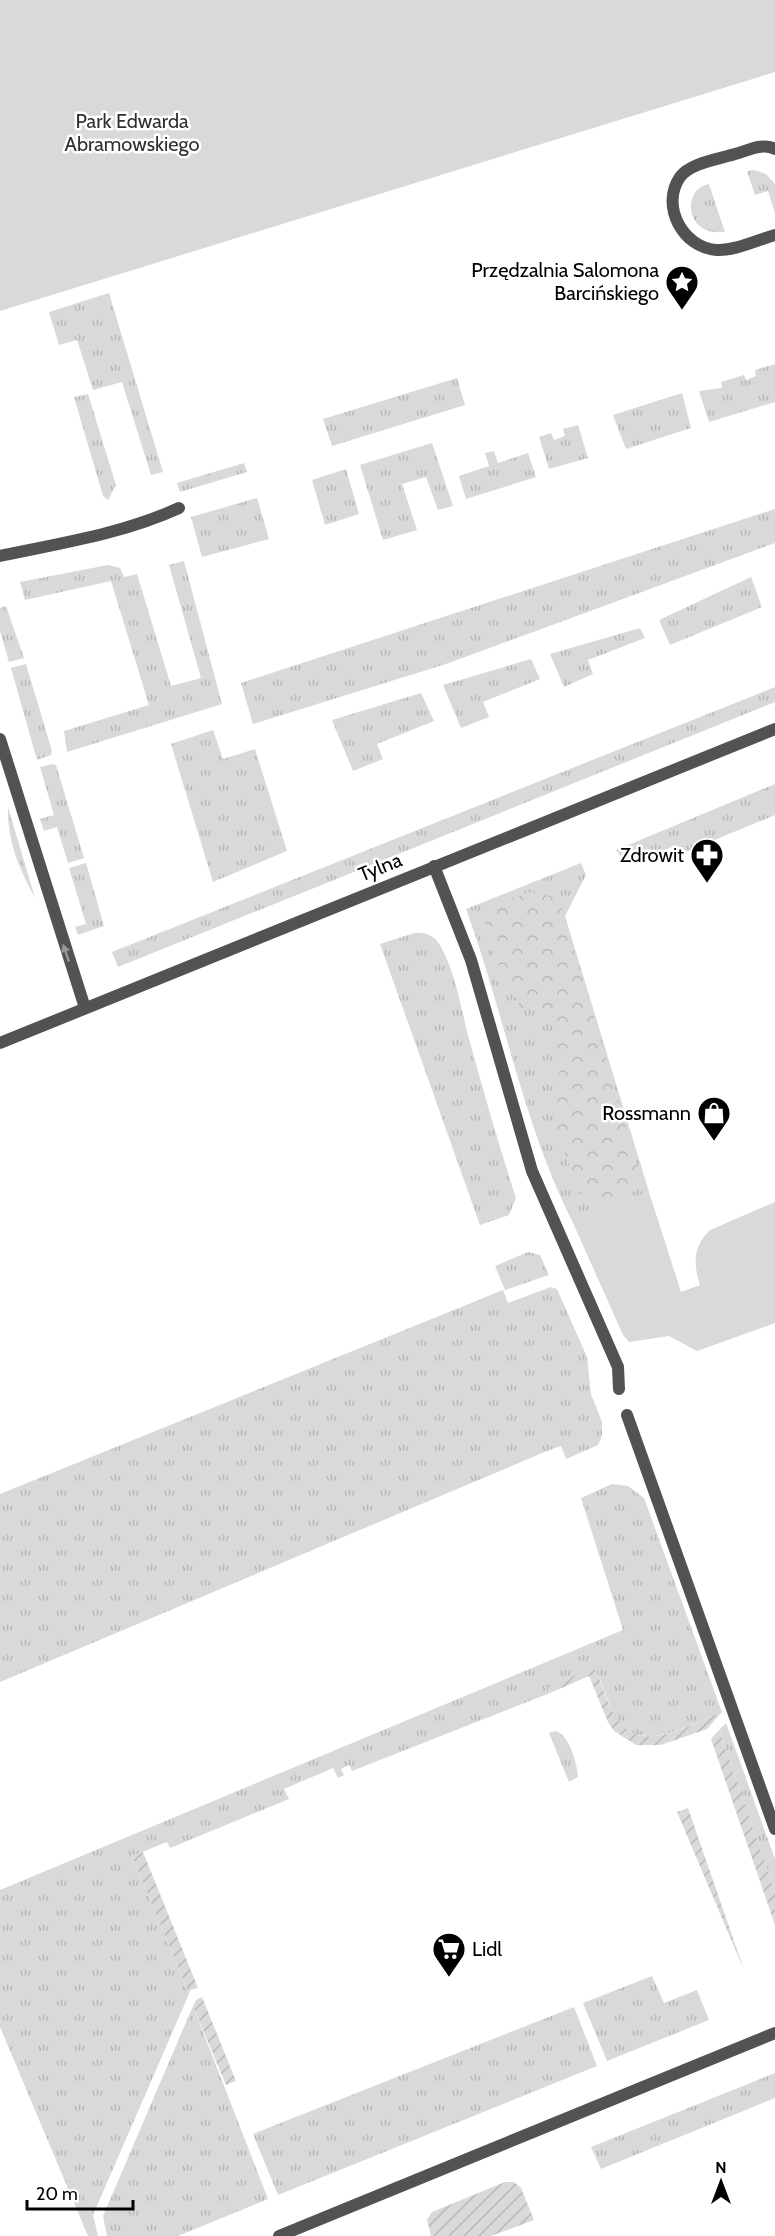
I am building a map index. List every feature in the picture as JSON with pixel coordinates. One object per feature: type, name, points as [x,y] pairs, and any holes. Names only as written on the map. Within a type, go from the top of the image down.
[{"type":"street","points":[[775,149],[770,146],[756,148],[686,171],[676,187],[673,205],[679,226],[692,241],[707,249],[723,250],[775,235]]},
{"type":"street","points":[[0,556],[122,530],[143,524],[179,508]]},
{"type":"street","name":"Tylna","points":[[0,1043],[775,729]]},
{"type":"street","points":[[0,739],[85,1008]]},
{"type":"street","points":[[434,866],[471,960],[532,1171],[618,1367],[619,1389]]},
{"type":"street","points":[[627,1415],[775,1829]]},
{"type":"street","points":[[279,2236],[775,2033]]},
{"type":"green space","name":"Park Edwarda Abramowskiego","points":[[0,0],[775,0],[775,72],[0,311]]},
{"type":"green space","points":[[754,170],[766,174],[775,184],[775,213],[768,191],[755,195],[747,171]]},
{"type":"green space","points":[[709,184],[725,232],[706,230],[694,220],[692,198],[701,187]]},
{"type":"green space","points":[[109,293],[163,472],[151,475],[122,382],[93,390],[77,340],[59,345],[49,312]]},
{"type":"green space","points":[[775,364],[775,402],[709,422],[699,391],[722,388],[721,382],[744,375],[746,380],[756,376],[755,370]]},
{"type":"green space","points":[[457,378],[465,405],[332,446],[323,419]]},
{"type":"green space","points":[[682,393],[691,428],[626,449],[613,415]]},
{"type":"green space","points":[[88,394],[116,485],[108,500],[103,496],[74,397]]},
{"type":"green space","points":[[578,425],[588,458],[549,469],[539,437],[551,433],[554,440],[565,436],[563,429]]},
{"type":"green space","points":[[432,443],[453,506],[438,510],[426,477],[402,484],[417,530],[383,540],[360,465]]},
{"type":"green space","points":[[494,451],[498,463],[528,453],[536,477],[466,499],[459,476],[489,466],[485,453]]},
{"type":"green space","points":[[244,463],[247,472],[180,492],[177,483]]},
{"type":"green space","points":[[346,469],[359,514],[325,525],[312,480]]},
{"type":"green space","points":[[257,498],[269,539],[202,557],[191,517]]},
{"type":"green space","points":[[775,509],[775,543],[446,664],[253,724],[241,683]]},
{"type":"green space","points":[[184,561],[222,704],[67,752],[64,731],[149,705],[111,581],[25,600],[20,582],[108,565],[120,568],[124,577],[137,574],[171,686],[201,678],[169,565]]},
{"type":"green space","points":[[751,577],[762,607],[670,645],[659,620]]},
{"type":"green space","points":[[6,606],[24,658],[9,662],[0,631],[0,608]]},
{"type":"green space","points":[[640,628],[645,638],[588,660],[593,674],[564,687],[550,654]]},
{"type":"green space","points":[[531,659],[540,679],[483,702],[489,717],[461,728],[443,685]]},
{"type":"green space","points":[[26,664],[52,751],[51,755],[37,760],[11,668]]},
{"type":"green space","points":[[775,687],[775,702],[118,967],[112,952]]},
{"type":"green space","points":[[421,693],[434,721],[377,744],[383,759],[353,771],[332,720]]},
{"type":"green space","points":[[213,730],[223,759],[255,749],[287,851],[213,882],[171,744]]},
{"type":"green space","points":[[56,765],[84,858],[68,863],[57,827],[44,831],[40,819],[54,815],[40,767]]},
{"type":"green space","points":[[775,784],[775,815],[676,856],[672,847],[634,861],[621,857],[616,850]]},
{"type":"green space","points":[[8,807],[35,898],[15,854]]},
{"type":"green space","points":[[86,863],[104,926],[78,935],[75,927],[86,924],[69,868]]},
{"type":"green space","points":[[581,863],[586,875],[565,916],[649,1192],[573,1223],[527,1108],[466,909]]},
{"type":"green space","points":[[531,892],[559,898],[643,1185],[607,1202],[578,1193],[548,1100],[560,1070],[554,1026],[545,1009],[522,1010],[490,950],[482,909]]},
{"type":"green space","points":[[414,933],[433,937],[441,947],[451,969],[486,1099],[516,1198],[509,1215],[480,1225],[380,944]]},
{"type":"green space","points":[[649,1192],[681,1292],[700,1285],[696,1270],[696,1256],[700,1242],[710,1230],[775,1202],[775,1323],[697,1351],[669,1336],[629,1342],[623,1335],[573,1223]]},
{"type":"green space","points":[[528,1252],[540,1255],[549,1275],[505,1290],[495,1266]]},
{"type":"green space","points":[[551,1287],[557,1289],[587,1357],[591,1394],[602,1422],[602,1435],[598,1445],[566,1459],[561,1446],[547,1451],[0,1682],[0,1494],[503,1290],[508,1303]]},
{"type":"green space","points":[[612,1484],[628,1486],[644,1498],[722,1712],[665,1734],[650,1736],[636,1734],[624,1728],[614,1715],[595,1668],[548,1687],[550,1693],[352,1771],[349,1765],[341,1769],[344,1775],[338,1778],[333,1768],[284,1789],[289,1799],[170,1848],[167,1842],[132,1856],[189,1994],[93,2215],[98,2236],[88,2236],[0,2027],[0,1890],[623,1630],[581,1498]]},
{"type":"green space","points":[[595,1668],[613,1713],[627,1730],[639,1735],[667,1734],[722,1712],[707,1729],[661,1745],[636,1745],[614,1731],[589,1676],[550,1693],[548,1686]]},
{"type":"green space","points":[[726,1723],[775,1859],[775,1891],[719,1730]]},
{"type":"green space","points":[[719,1730],[775,1891],[775,1925],[711,1739]]},
{"type":"green space","points":[[556,1731],[565,1738],[576,1764],[578,1777],[569,1782],[549,1733]]},
{"type":"green space","points":[[688,1808],[744,1970],[677,1812]]},
{"type":"green space","points":[[143,1852],[198,1988],[190,1990],[189,1994],[132,1856]]},
{"type":"green space","points":[[652,1976],[664,2003],[697,1990],[709,2020],[607,2061],[583,2003]]},
{"type":"green space","points":[[202,1997],[236,2081],[226,2085],[193,2006],[196,2000]]},
{"type":"green space","points":[[193,2006],[268,2199],[178,2236],[107,2236],[103,2216]]},
{"type":"green space","points":[[574,2007],[597,2066],[278,2195],[253,2134]]},
{"type":"green space","points":[[775,2073],[775,2098],[601,2169],[591,2147]]},
{"type":"green space","points":[[505,2182],[514,2182],[521,2188],[534,2220],[491,2236],[431,2236],[427,2220],[432,2212]]},
{"type":"place","name":"Przędzalnia Salomona Barcińskiego","points":[[682,311]]},
{"type":"place","name":"Zdrowit","points":[[707,884]]},
{"type":"place","name":"Rossmann","points":[[714,1142]]},
{"type":"place","name":"Lidl","points":[[449,1978]]}]
